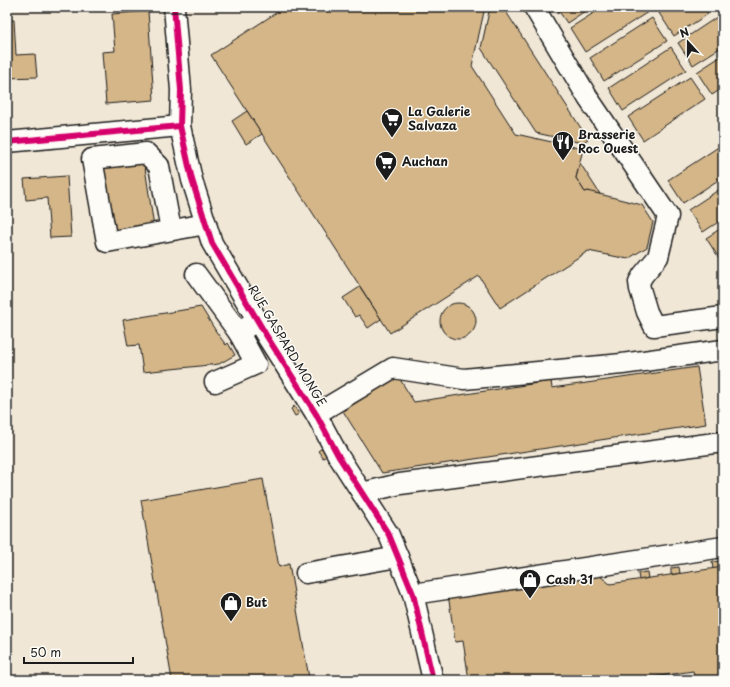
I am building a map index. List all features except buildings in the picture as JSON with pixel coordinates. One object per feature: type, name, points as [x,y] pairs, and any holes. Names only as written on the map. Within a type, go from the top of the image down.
[{"type":"street","name":"RUE GASPARD MONGE","points":[[174,7],[181,90],[180,126],[192,180],[212,243],[257,320],[316,414],[339,457],[389,535],[413,594],[433,680]]},
{"type":"street","points":[[534,7],[588,98],[668,216],[658,257],[639,282],[647,312],[654,326],[723,317]]},
{"type":"street","points":[[7,142],[180,126]]},
{"type":"street","points":[[171,230],[159,166],[146,153],[92,159],[107,242],[206,224]]},
{"type":"street","points":[[196,274],[239,333],[256,364],[215,382]]},
{"type":"street","points":[[239,333],[257,320]]},
{"type":"street","points":[[316,414],[393,368],[464,379],[622,364],[723,350]]},
{"type":"street","points":[[362,493],[406,483],[723,442]]},
{"type":"street","points":[[413,594],[723,548]]},
{"type":"street","points":[[306,573],[398,557]]},
{"type":"shaded area","points":[[7,7],[723,7],[723,680],[7,680]]},
{"type":"cycle path","points":[[174,7],[181,90],[180,126],[192,180],[212,243],[266,335],[316,414],[339,457],[389,535],[413,594],[433,680]]},
{"type":"cycle path","points":[[7,142],[180,126]]},
{"type":"place","name":"La Galerie Salvaza","points":[[392,138]]},
{"type":"place","name":"Brasserie Roc Ouest","points":[[563,162]]},
{"type":"place","name":"Auchan","points":[[386,182]]},
{"type":"place","name":"Cash 31","points":[[530,600]]},
{"type":"place","name":"But","points":[[231,622]]}]
